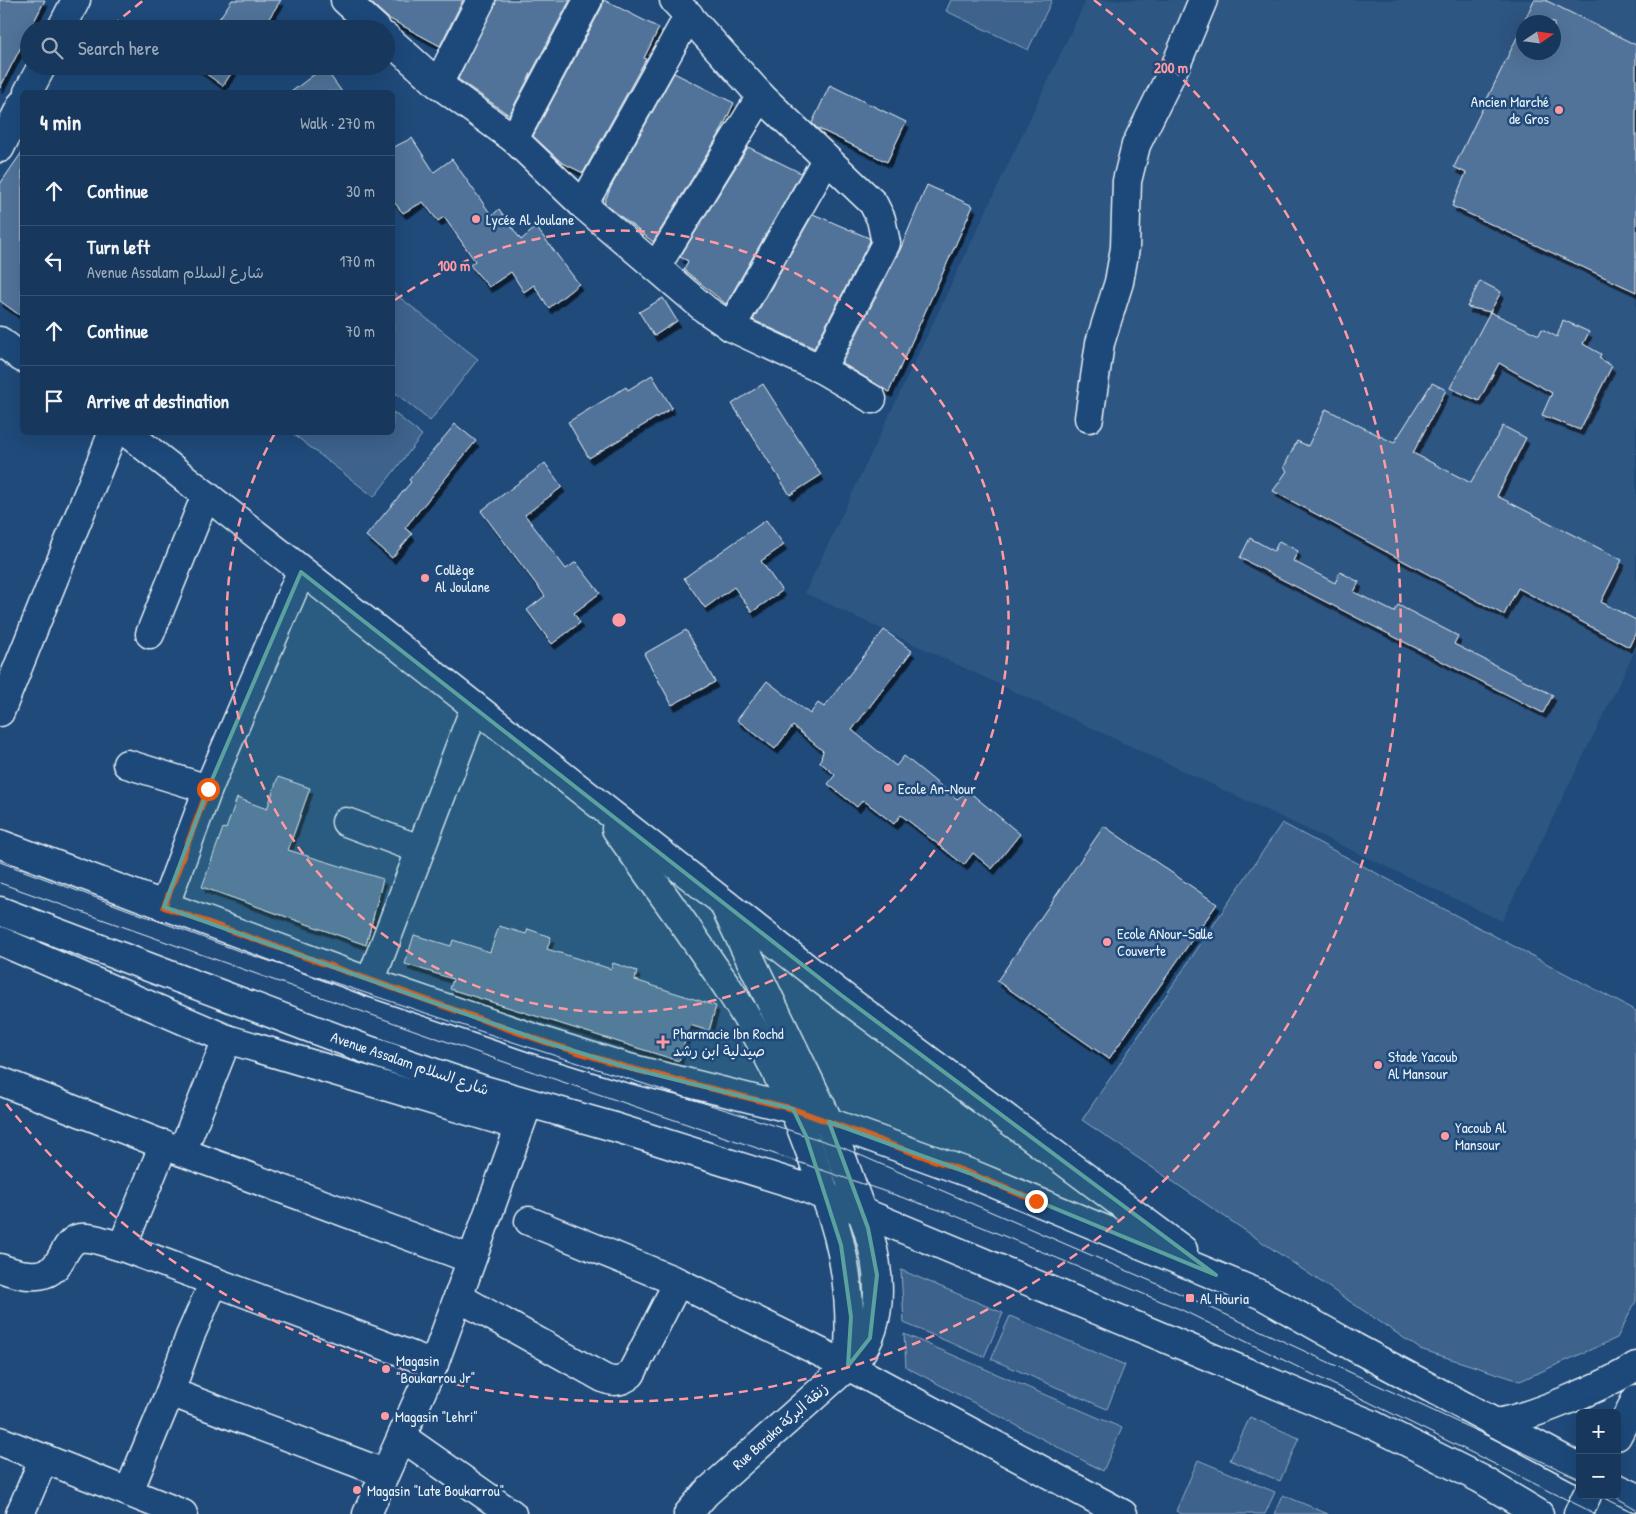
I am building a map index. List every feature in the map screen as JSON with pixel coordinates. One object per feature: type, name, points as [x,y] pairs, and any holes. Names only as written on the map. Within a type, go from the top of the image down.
[{"type":"street","points":[[66,20],[76,0]]},
{"type":"street","points":[[438,84],[481,0]]},
{"type":"street","points":[[514,139],[588,0]]},
{"type":"street","points":[[1089,418],[1100,343],[1118,282],[1125,248],[1127,180],[1136,145],[1178,60],[1203,0]]},
{"type":"street","points":[[583,205],[682,8],[760,96],[873,203],[881,219],[886,243],[821,369]]},
{"type":"street","points":[[395,45],[438,84],[514,139],[583,205],[705,309],[731,327],[821,369],[872,399]]},
{"type":"street","points":[[29,90],[37,75]]},
{"type":"street","points":[[656,268],[760,96]]},
{"type":"street","points":[[0,148],[20,108]]},
{"type":"street","points":[[731,327],[826,160]]},
{"type":"street","points":[[0,341],[20,356]]},
{"type":"street","points":[[1,707],[112,435]]},
{"type":"street","points":[[130,435],[206,494],[301,572],[849,1001],[1216,1275]]},
{"type":"street","points":[[150,634],[206,494]]},
{"type":"street","points":[[164,907],[208,789],[301,572]]},
{"type":"street","points":[[370,982],[419,849],[475,707]]},
{"type":"street","points":[[128,764],[208,789]]},
{"type":"street","points":[[599,805],[733,995],[770,1060],[806,1136],[835,1221],[846,1268],[851,1317],[848,1366]]},
{"type":"street","points":[[346,822],[419,849]]},
{"type":"street","points":[[0,844],[164,907],[370,982],[545,1042],[629,1068],[793,1109],[969,1173],[1262,1295],[1576,1466]]},
{"type":"street","points":[[722,900],[829,1122],[862,1213]]},
{"type":"street","name":"Avenue Assalam شارع السلام","points":[[0,911],[371,1051],[484,1090],[524,1114],[756,1172],[798,1185],[1373,1425],[1481,1479],[1539,1514]]},
{"type":"street","points":[[0,941],[227,1039],[524,1114],[470,1259],[434,1364],[367,1514]]},
{"type":"street","points":[[122,1248],[227,1039]]},
{"type":"street","points":[[0,1081],[470,1259]]},
{"type":"street","name":"Rue Baraka زنقة البركة","points":[[693,1512],[706,1493],[865,1349],[870,1338],[876,1307],[877,1275],[872,1244],[862,1213]]},
{"type":"street","points":[[529,1221],[678,1282],[848,1366],[1123,1514]]},
{"type":"street","points":[[0,1268],[34,1276],[46,1273],[55,1267],[75,1240],[82,1238],[122,1248],[434,1364]]},
{"type":"street","points":[[129,1491],[170,1392],[190,1336],[214,1282]]},
{"type":"street","points":[[458,1297],[603,1378],[614,1382],[631,1374],[678,1282]]},
{"type":"street","points":[[1496,1423],[1507,1421],[1568,1398],[1636,1366]]},
{"type":"street","points":[[170,1392],[384,1473]]},
{"type":"street","points":[[1621,1428],[1636,1399]]},
{"type":"street","points":[[402,1437],[512,1514]]},
{"type":"street","points":[[0,1441],[183,1514]]},
{"type":"street","points":[[20,1514],[44,1458]]},
{"type":"street","points":[[1621,1490],[1636,1498],[1629,1514]]},
{"type":"street","points":[[1578,1514],[1585,1499]]},
{"type":"highlighted area","points":[[301,572],[841,995],[1216,1275],[969,1173],[829,1122],[868,1228],[877,1275],[870,1338],[848,1366],[851,1317],[841,1245],[806,1136],[793,1109],[629,1068],[545,1042],[164,907],[208,789]]},
{"type":"shaded area","points":[[951,0],[1052,0],[1028,50],[946,11]]},
{"type":"shaded area","points":[[1086,0],[1636,0],[1636,649],[1502,921],[805,593]]},
{"type":"shaded area","points":[[395,294],[478,359],[430,421],[395,393]]},
{"type":"shaded area","points":[[395,414],[422,435],[374,497],[295,435],[395,435]]},
{"type":"shaded area","name":"Stade Yacoub Al Mansour","points":[[1282,823],[1636,1011],[1636,1301],[1617,1338],[1520,1381],[1420,1349],[1082,1120]]},
{"type":"shaded area","points":[[901,1270],[1003,1313],[984,1357],[904,1323]]},
{"type":"shaded area","points":[[1010,1316],[1125,1365],[1107,1409],[991,1359]]},
{"type":"shaded area","points":[[904,1334],[1122,1428],[1103,1471],[906,1367]]},
{"type":"shaded area","points":[[1250,1417],[1299,1438],[1280,1481],[1230,1460]]},
{"type":"shaded area","points":[[1198,1460],[1275,1492],[1265,1514],[1182,1514],[1176,1511]]},
{"type":"shaded area","points":[[1283,1495],[1328,1514],[1275,1514]]},
{"type":"building","points":[[0,0],[45,0],[35,20],[20,20],[20,49],[0,88]]},
{"type":"building","points":[[232,0],[281,0],[268,20],[218,20]]},
{"type":"building","points":[[368,0],[463,0],[440,46],[395,22],[395,20],[388,18]]},
{"type":"building","points":[[496,0],[570,0],[509,115],[458,79]]},
{"type":"building","points":[[604,0],[659,28],[644,58],[646,59],[583,173],[561,162],[533,136]]},
{"type":"building","name":"Ancien Marché de Gros","points":[[1534,0],[1545,0],[1636,45],[1636,292],[1452,206],[1466,173],[1454,167],[1516,39],[1516,60],[1561,60],[1561,15],[1527,15]]},
{"type":"building","points":[[674,73],[734,103],[720,133],[653,242],[604,203]]},
{"type":"building","points":[[208,75],[230,75],[223,86]]},
{"type":"building","points":[[313,75],[330,75],[341,90],[294,90]]},
{"type":"building","points":[[830,85],[906,122],[887,162],[817,128],[812,123]]},
{"type":"building","name":"Lycée Al Joulane","points":[[412,138],[434,172],[452,159],[492,216],[499,209],[521,240],[536,227],[579,284],[549,308],[534,285],[524,292],[511,272],[489,287],[470,265],[475,261],[444,217],[438,221],[423,202],[403,213],[395,204],[395,146]]},
{"type":"building","points":[[748,147],[801,173],[726,304],[684,270],[688,261],[680,257]]},
{"type":"building","points":[[20,155],[20,316],[0,301],[0,184]]},
{"type":"building","points":[[927,185],[973,206],[889,392],[842,363],[900,250]]},
{"type":"building","points":[[813,214],[869,238],[870,241],[814,348],[753,320]]},
{"type":"building","points":[[1480,281],[1501,292],[1490,312],[1467,307]]},
{"type":"building","points":[[663,298],[677,321],[654,336],[639,312]]},
{"type":"building","points":[[1490,312],[1539,335],[1542,329],[1557,337],[1563,320],[1589,332],[1583,344],[1601,354],[1599,358],[1612,366],[1580,430],[1542,415],[1552,393],[1499,363],[1479,401],[1450,388]]},
{"type":"building","points":[[652,375],[672,408],[589,458],[568,422],[626,387],[628,390]]},
{"type":"building","points":[[1432,383],[1446,390],[1413,453],[1471,483],[1503,426],[1526,438],[1497,496],[1622,560],[1601,602],[1636,620],[1636,632],[1629,647],[1518,588],[1504,615],[1273,491],[1287,471],[1284,467],[1297,441],[1308,446],[1326,409],[1394,443]]},
{"type":"building","points":[[763,384],[821,475],[790,495],[732,404]]},
{"type":"building","points":[[455,424],[476,441],[405,528],[412,534],[392,558],[366,536],[411,482],[409,480]]},
{"type":"building","points":[[545,463],[562,487],[525,515],[566,569],[576,562],[600,593],[574,613],[580,623],[552,644],[527,610],[545,596],[481,511]]},
{"type":"building","points":[[766,520],[784,545],[761,561],[782,591],[752,612],[734,587],[705,608],[684,578]]},
{"type":"building","points":[[1250,538],[1274,551],[1279,541],[1298,551],[1293,561],[1335,583],[1340,572],[1359,582],[1354,592],[1394,612],[1398,605],[1458,636],[1454,644],[1553,695],[1543,713],[1240,558]]},
{"type":"building","points":[[686,630],[715,682],[672,705],[644,654]]},
{"type":"building","name":"Ecole An-Nour","points":[[884,630],[912,651],[852,730],[896,766],[904,756],[957,799],[968,791],[1020,834],[992,869],[973,853],[964,865],[901,815],[894,824],[863,800],[857,807],[828,784],[835,775],[820,762],[823,751],[793,726],[775,749],[737,720],[767,681],[810,714],[818,703],[824,707]]},
{"type":"building","points":[[278,777],[310,788],[288,850],[383,879],[366,945],[202,887],[223,828],[226,829],[237,798],[267,809]]},
{"type":"building","name":"Ecole ANour-Salle Couverte","points":[[1104,826],[1217,904],[1109,1059],[997,981]]},
{"type":"building","points":[[499,926],[526,934],[528,929],[551,937],[547,949],[611,969],[613,963],[637,971],[635,980],[716,1006],[709,1031],[690,1025],[679,1061],[450,989],[453,979],[405,964],[414,935],[451,946],[453,940],[490,952]]},
{"type":"tram line","points":[[0,862],[239,951],[528,1047],[839,1146],[1190,1298],[1576,1477]]},
{"type":"tram line","points":[[0,883],[510,1064],[951,1214],[1182,1310],[1596,1514]]},
{"type":"tram line","points":[[1619,1499],[1636,1509]]},
{"type":"place","name":"Ancien Marché de Gros","points":[[1559,110]]},
{"type":"place","name":"Lycée Al Joulane","points":[[476,219]]},
{"type":"place","name":"Collège Al Joulane","points":[[425,578]]},
{"type":"place","name":"Ecole An-Nour","points":[[888,788]]},
{"type":"place","name":"Ecole ANour-Salle Couverte","points":[[1107,942]]},
{"type":"place","name":"Pharmacie Ibn Rochd صيدلية ابن رشد","points":[[663,1042]]},
{"type":"place","name":"Stade Yacoub Al Mansour","points":[[1378,1065]]},
{"type":"place","name":"Yacoub Al Mansour","points":[[1445,1136]]},
{"type":"place","name":"Al Houria","points":[[1190,1298]]},
{"type":"place","name":"Magasin \"Boukarrou Jr\"","points":[[386,1369]]},
{"type":"place","name":"Magasin \"Lehri\"","points":[[385,1416]]},
{"type":"place","name":"Magasin \"Late Boukarrou\"","points":[[357,1490]]},
{"type":"route","points":[[208,789],[164,907],[370,982],[545,1042],[629,1068],[793,1109],[969,1173],[1036,1201]]}]
